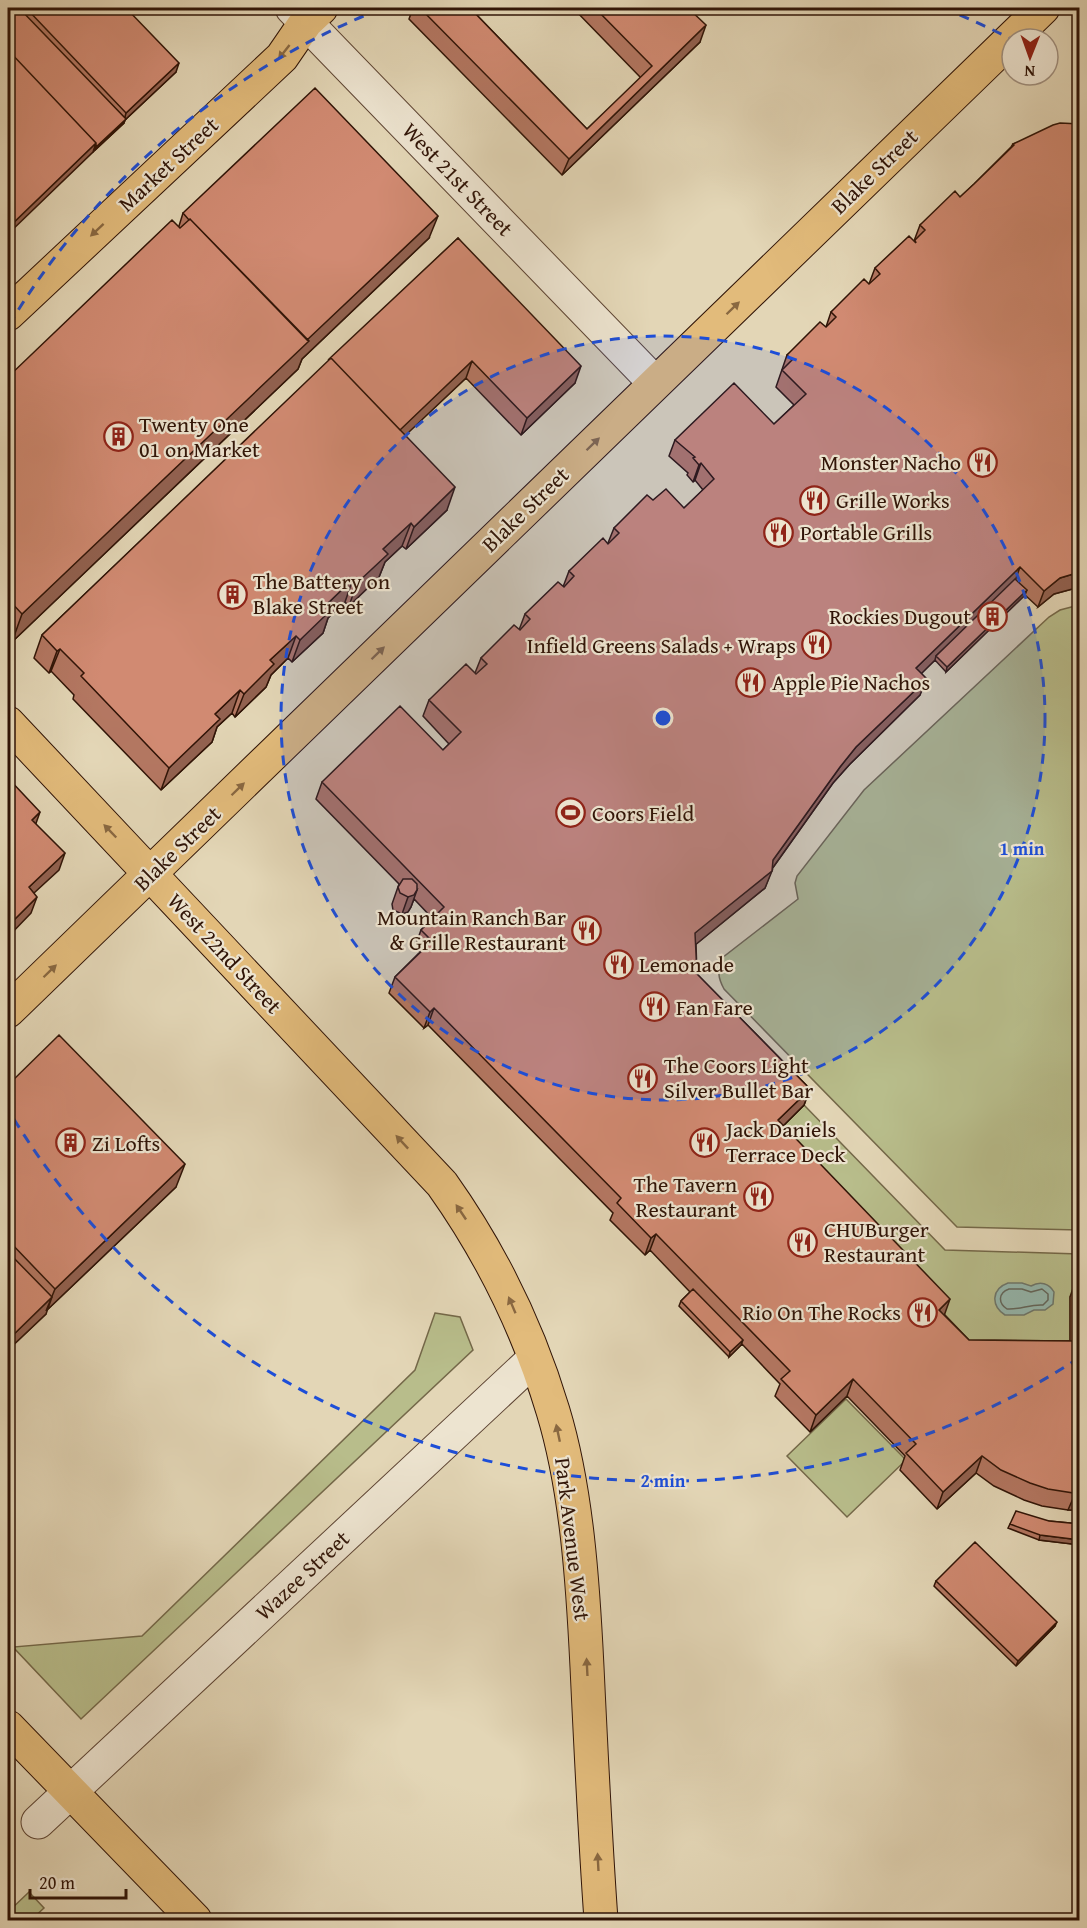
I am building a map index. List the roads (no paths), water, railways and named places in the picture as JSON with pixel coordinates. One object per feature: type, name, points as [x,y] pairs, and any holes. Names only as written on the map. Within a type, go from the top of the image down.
[{"type":"main road","name":"Blake Street","points":[[8,1011],[1043,8]]},
{"type":"main road","name":"Market Street","points":[[8,314],[282,57],[306,12]]},
{"type":"main road","name":"West 22nd Street","points":[[8,723],[442,1184]]},
{"type":"main road","name":"Park Avenue West","points":[[442,1184],[479,1240],[508,1296],[554,1413],[578,1544],[601,1920]]},
{"type":"main road","points":[[8,1727],[195,1920]]},
{"type":"street","name":"West 21st Street","points":[[306,12],[655,382]]},
{"type":"street","name":"Wazee Street","points":[[38,1822],[534,1359]]},
{"type":"water","points":[[1008,1283],[1022,1283],[1031,1286],[1047,1285],[1054,1292],[1053,1304],[1045,1310],[1034,1310],[1024,1315],[1005,1315],[997,1307],[995,1298],[998,1289]]},
{"type":"place","name":"Twenty One 01 on Market","points":[[118,437]]},
{"type":"place","name":"Monster Nacho","points":[[982,462]]},
{"type":"place","name":"Grille Works","points":[[815,500]]},
{"type":"place","name":"Portable Grills","points":[[779,532]]},
{"type":"place","name":"The Battery on Blake Street","points":[[232,594]]},
{"type":"place","name":"Rockies Dugout","points":[[992,616]]},
{"type":"place","name":"Infield Greens Salads + Wraps","points":[[817,645]]},
{"type":"place","name":"Apple Pie Nachos","points":[[751,682]]},
{"type":"place","name":"Coors Field","points":[[571,813]]},
{"type":"place","name":"Mountain Ranch Bar & Grille Restaurant","points":[[587,930]]},
{"type":"place","name":"Lemonade","points":[[618,964]]},
{"type":"place","name":"Fan Fare","points":[[655,1007]]},
{"type":"place","name":"The Coors Light Silver Bullet Bar","points":[[643,1078]]},
{"type":"place","name":"Jack Daniels Terrace Deck","points":[[705,1142]]},
{"type":"place","name":"Zi Lofts","points":[[71,1143]]},
{"type":"place","name":"The Tavern Restaurant","points":[[758,1197]]},
{"type":"place","name":"CHUBurger Restaurant","points":[[803,1242]]},
{"type":"place","name":"Rio On The Rocks","points":[[922,1312]]}]
